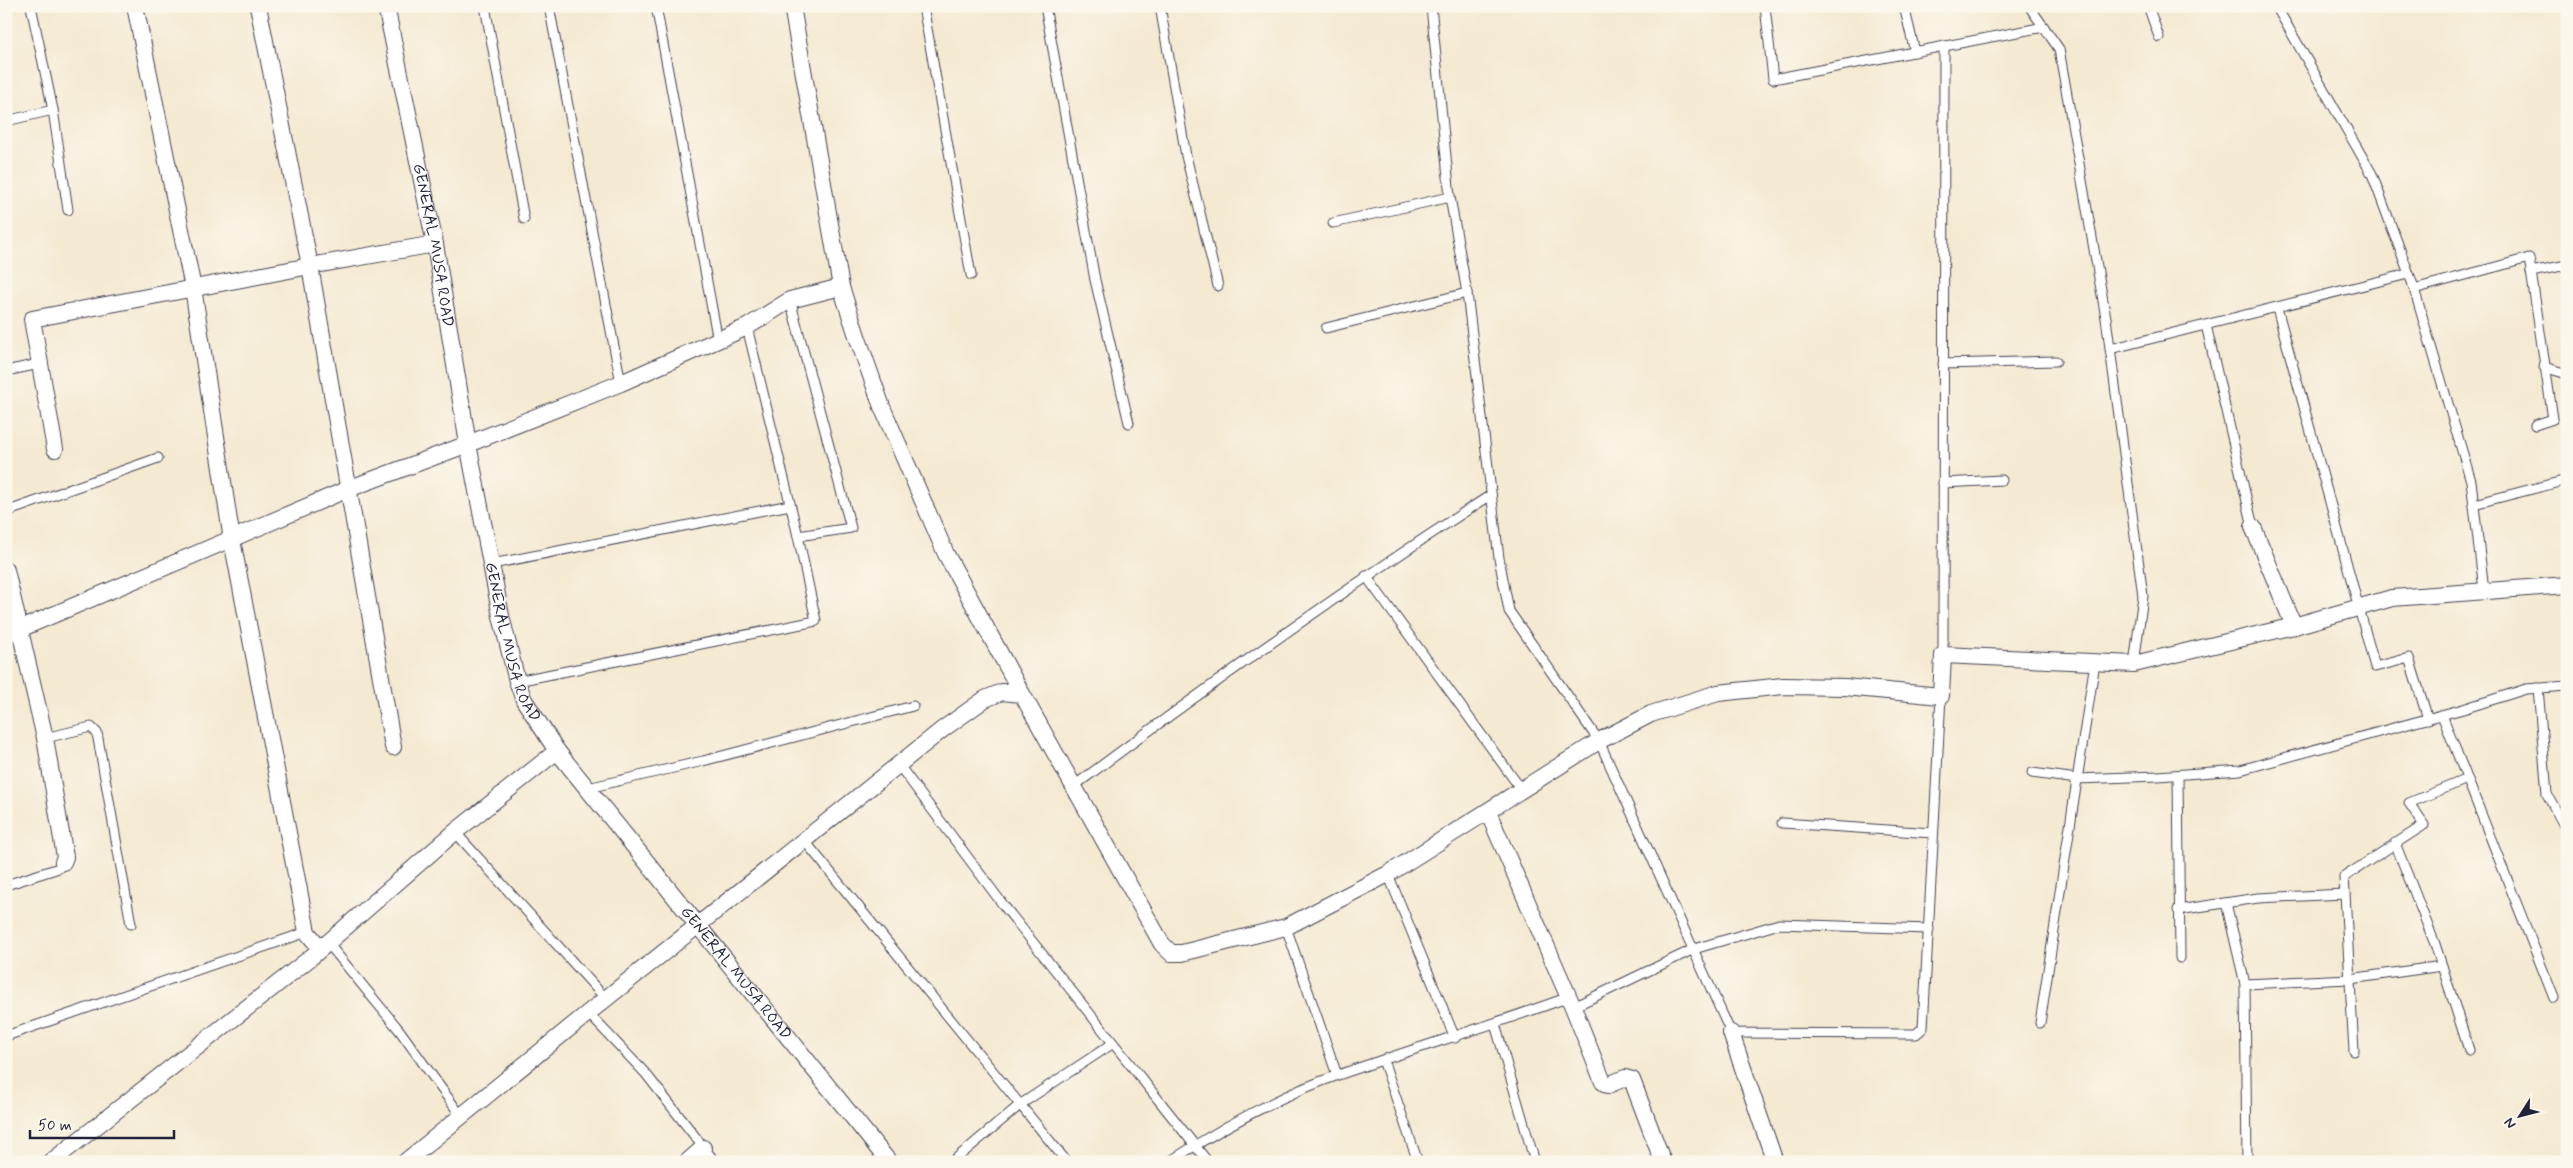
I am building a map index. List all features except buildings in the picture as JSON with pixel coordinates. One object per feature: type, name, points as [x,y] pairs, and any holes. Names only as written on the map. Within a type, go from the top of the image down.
[{"type":"street","points":[[135,6],[192,288],[232,540],[307,932],[323,945]]},
{"type":"street","points":[[258,6],[310,266],[393,747]]},
{"type":"street","name":"GENERAL MUSA ROAD","points":[[386,6],[435,244],[468,444],[517,681],[524,700],[556,751],[588,788],[697,926],[889,1162]]},
{"type":"street","points":[[792,6],[841,287],[882,407],[946,554],[1162,944],[1171,953],[1182,953],[1286,928],[1388,874],[1599,741],[1652,714],[1718,693],[1783,686],[1827,686],[1941,696],[1942,655],[2134,664],[2294,626],[2392,598],[2567,585]]},
{"type":"street","points":[[54,449],[32,319],[435,244]]},
{"type":"street","points":[[13,632],[348,489],[621,383],[747,327],[790,300],[841,287]]},
{"type":"street","points":[[2253,527],[2294,626]]},
{"type":"street","points":[[6,570],[13,632],[45,738],[65,857],[63,862]]},
{"type":"street","points":[[406,1162],[460,1116],[898,764],[985,699],[1002,692],[1022,694]]},
{"type":"street","points":[[51,1162],[323,945],[455,832],[556,751]]},
{"type":"street","points":[[1488,812],[1571,1002],[1603,1082],[1608,1085],[1625,1078],[1632,1080],[1663,1162]]},
{"type":"street","points":[[1731,1033],[1775,1162]]},
{"type":"street","points":[[687,1162],[703,1148]]},
{"type":"lane","points":[[31,6],[53,110],[68,210]]},
{"type":"lane","points":[[485,6],[524,219]]},
{"type":"lane","points":[[549,6],[621,383]]},
{"type":"lane","points":[[656,6],[718,341]]},
{"type":"lane","points":[[923,6],[971,275]]},
{"type":"lane","points":[[1045,6],[1095,280],[1129,424]]},
{"type":"lane","points":[[1160,6],[1186,156],[1218,286]]},
{"type":"lane","points":[[1431,6],[1450,197],[1467,293],[1499,558],[1509,611],[1599,741],[1731,1033],[1916,1034],[1923,1028],[1941,696]]},
{"type":"lane","points":[[1765,6],[1773,78],[2044,27]]},
{"type":"lane","points":[[1904,6],[1915,52]]},
{"type":"lane","points":[[2029,6],[2060,49],[2110,349],[2143,596],[2134,664]]},
{"type":"lane","points":[[2148,6],[2159,37]]},
{"type":"lane","points":[[2276,6],[2372,174],[2414,289],[2471,481],[2484,590]]},
{"type":"lane","points":[[1942,655],[1944,46]]},
{"type":"lane","points":[[6,121],[53,110]]},
{"type":"lane","points":[[1334,223],[1450,197]]},
{"type":"lane","points":[[2414,289],[2529,258],[2553,419],[2535,425]]},
{"type":"lane","points":[[2531,272],[2567,265]]},
{"type":"lane","points":[[2110,349],[2408,274]]},
{"type":"lane","points":[[1326,328],[1467,293]]},
{"type":"lane","points":[[790,300],[851,528],[798,536]]},
{"type":"lane","points":[[2277,308],[2375,667],[2409,658],[2428,719]]},
{"type":"lane","points":[[2206,325],[2253,527]]},
{"type":"lane","points":[[517,681],[816,621],[798,536],[747,327]]},
{"type":"lane","points":[[1943,364],[2056,361]]},
{"type":"lane","points":[[6,371],[39,364]]},
{"type":"lane","points":[[2544,366],[2567,374]]},
{"type":"lane","points":[[6,512],[158,458]]},
{"type":"lane","points":[[1943,483],[2002,480]]},
{"type":"lane","points":[[2474,504],[2567,480]]},
{"type":"lane","points":[[1074,786],[1243,661],[1366,576],[1491,495]]},
{"type":"lane","points":[[492,564],[790,505]]},
{"type":"lane","points":[[1366,576],[1521,789]]},
{"type":"lane","points":[[2040,1023],[2095,662]]},
{"type":"lane","points":[[2032,773],[2077,779],[2178,775],[2240,770],[2428,719],[2526,689],[2567,686]]},
{"type":"lane","points":[[2538,688],[2547,794],[2567,831]]},
{"type":"lane","points":[[588,788],[712,759],[913,706]]},
{"type":"lane","points":[[2442,715],[2554,998]]},
{"type":"lane","points":[[45,738],[91,727],[97,733],[131,924]]},
{"type":"lane","points":[[898,764],[1004,906],[1112,1044],[1208,1162]]},
{"type":"lane","points":[[2178,775],[2180,958]]},
{"type":"lane","points":[[2354,1051],[2344,877],[2424,825],[2409,803],[2467,779]]},
{"type":"lane","points":[[1782,823],[1933,833]]},
{"type":"lane","points":[[455,832],[606,999]]},
{"type":"lane","points":[[804,840],[1067,1162]]},
{"type":"lane","points":[[2395,843],[2442,966],[2469,1050]]},
{"type":"lane","points":[[6,885],[59,868],[63,862]]},
{"type":"lane","points":[[1388,874],[1454,1038]]},
{"type":"lane","points":[[2178,910],[2258,898],[2345,894]]},
{"type":"lane","points":[[2226,902],[2245,984],[2247,1162]]},
{"type":"lane","points":[[1168,1162],[1195,1145],[1282,1098],[1337,1075],[1495,1024],[1571,1002],[1694,949],[1779,924],[1929,929]]},
{"type":"lane","points":[[1286,928],[1337,1075]]},
{"type":"lane","points":[[6,1036],[307,932]]},
{"type":"lane","points":[[323,945],[400,1031],[460,1116]]},
{"type":"lane","points":[[2245,984],[2350,979],[2442,966]]},
{"type":"lane","points":[[588,1013],[646,1074],[715,1162]]},
{"type":"lane","points":[[1495,1024],[1534,1162]]},
{"type":"lane","points":[[952,1162],[1021,1104],[1112,1044]]},
{"type":"lane","points":[[1384,1060],[1418,1162]]}]
